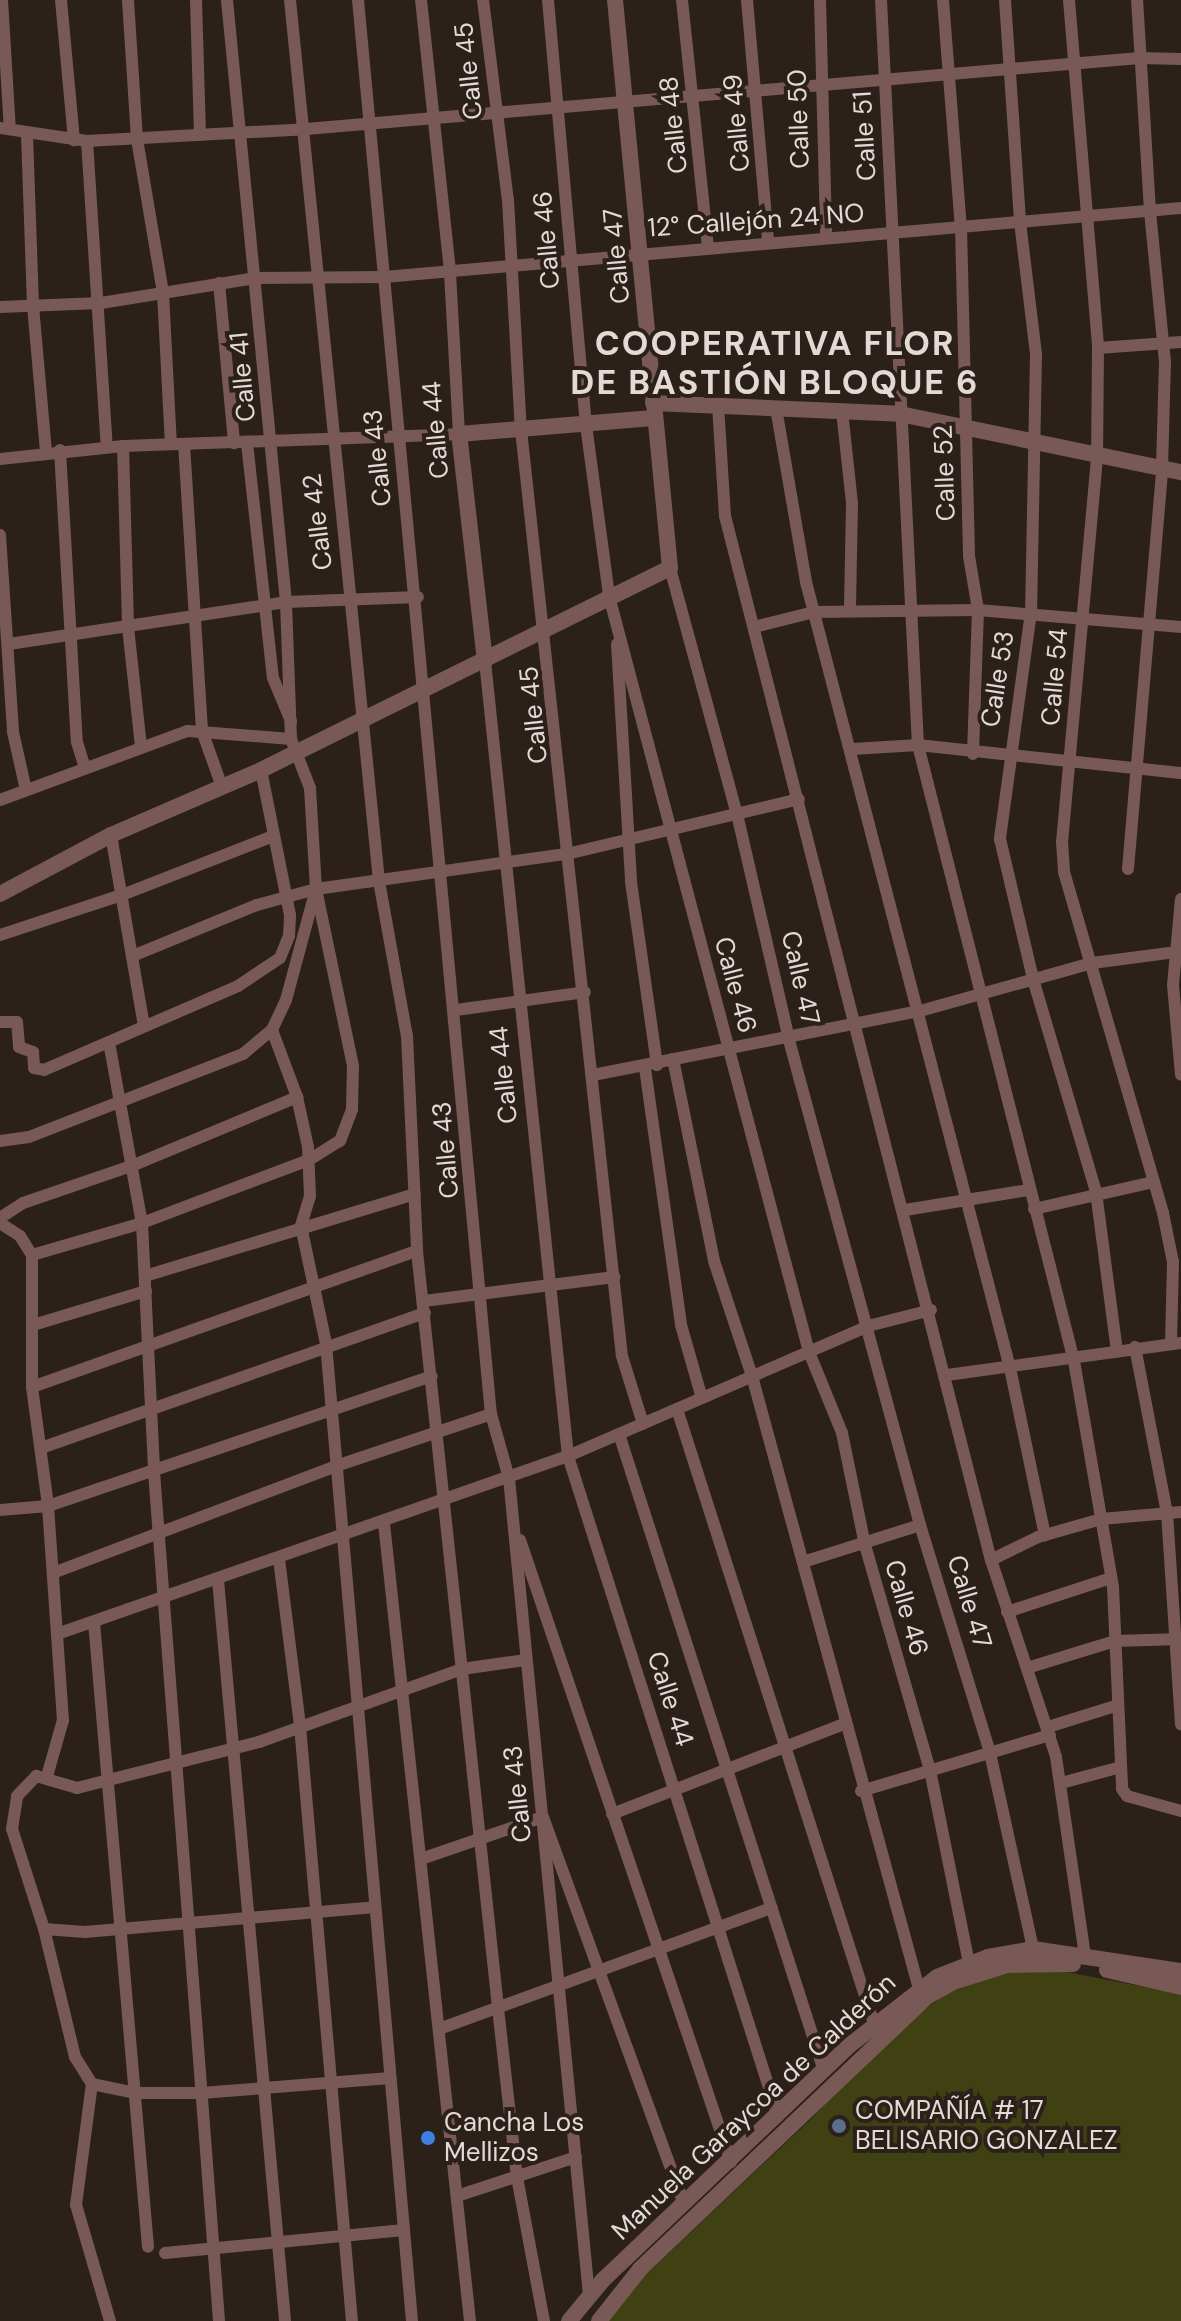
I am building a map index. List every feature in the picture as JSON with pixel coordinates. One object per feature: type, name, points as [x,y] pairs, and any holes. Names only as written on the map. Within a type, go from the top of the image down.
[{"type":"street","points":[[2,0],[5,128],[27,134],[80,140],[306,129],[1011,68],[1140,58],[1181,59]]},
{"type":"street","points":[[61,0],[101,303],[100,378],[107,447]]},
{"type":"street","points":[[128,0],[137,139],[163,293],[196,616],[202,731],[222,787]]},
{"type":"street","points":[[196,0],[200,135]]},
{"type":"street","name":"Calle 41","points":[[227,0],[286,602],[291,721],[294,744],[310,788],[316,889]]},
{"type":"street","name":"Calle 42","points":[[290,0],[321,273],[331,442],[379,881],[407,1036],[417,1251],[498,2008],[517,2177],[544,2321]]},
{"type":"street","name":"Calle 43","points":[[358,0],[397,438],[427,689],[491,1414],[509,1478],[589,2295]]},
{"type":"street","name":"Calle 44","points":[[421,0],[450,271],[459,434],[568,1456],[778,2116]]},
{"type":"street","name":"Calle 45","points":[[483,0],[494,112],[508,200],[521,430],[571,853],[622,1356],[643,1424]]},
{"type":"street","name":"Calle 46","points":[[548,0],[586,425],[609,596],[809,1352],[842,1433],[865,1545],[930,1770],[969,1963]]},
{"type":"street","name":"Calle 47","points":[[615,0],[642,251],[653,410],[670,568],[737,814],[789,1040],[920,1525],[990,1753],[1033,1949]]},
{"type":"street","name":"Calle 48","points":[[682,0],[708,246]]},
{"type":"street","name":"Calle 49","points":[[747,0],[768,241]]},
{"type":"street","name":"Calle 50","points":[[820,0],[819,84],[826,237]]},
{"type":"street","name":"Calle 51","points":[[881,0],[918,745],[1074,1361],[1111,1578],[1121,1767]]},
{"type":"street","name":"Calle 52","points":[[943,0],[945,74],[961,227],[969,556],[978,610],[973,754]]},
{"type":"street","name":"Calle 53","points":[[1005,0],[1020,222],[1036,355],[1031,443],[1031,612],[1008,756],[1000,839],[1033,979],[1096,1192],[1117,1352]]},
{"type":"street","name":"Calle 54","points":[[1069,0],[1098,348],[1097,458],[1070,762],[1064,872],[1154,1182],[1173,1262],[1176,1343]]},
{"type":"street","points":[[1128,869],[1162,469],[1163,343],[1150,211],[1137,0]]},
{"type":"street","points":[[27,134],[33,306],[53,451],[77,742],[85,768]]},
{"type":"street","name":"12° Callejón 24 NO","points":[[0,307],[101,303],[256,278],[321,273],[384,277],[642,251],[1181,208]]},
{"type":"street","points":[[219,283],[234,443]]},
{"type":"street","points":[[1098,348],[1181,342]]},
{"type":"street","points":[[718,405],[725,516],[931,1310],[991,1560],[1049,1731],[1061,1783],[1085,1955]]},
{"type":"street","points":[[0,459],[123,446],[331,442],[521,430],[586,425],[653,410],[718,405],[900,414],[1097,458],[1181,472]]},
{"type":"street","points":[[776,408],[814,612],[853,749],[969,1203],[1010,1368],[1045,1535]]},
{"type":"street","points":[[842,411],[852,503],[850,611]]},
{"type":"street","points":[[247,443],[273,678],[291,721]]},
{"type":"street","points":[[123,446],[128,627],[141,747]]},
{"type":"street","points":[[0,535],[9,644],[5,689],[6,734],[26,790]]},
{"type":"street","points":[[0,894],[111,835],[261,770],[294,744],[363,719],[670,568]]},
{"type":"street","points":[[9,644],[286,602],[350,603],[418,597]]},
{"type":"street","points":[[754,627],[814,612],[978,610],[1031,612],[1181,627]]},
{"type":"street","points":[[617,633],[632,840],[631,882],[651,1066],[681,1325],[702,1398]]},
{"type":"street","points":[[0,800],[141,747],[202,731],[294,744]]},
{"type":"street","points":[[853,749],[918,745],[973,754],[1181,773]]},
{"type":"street","points":[[0,1022],[17,1022],[19,1047],[33,1052],[38,1070],[238,986],[280,958],[289,936],[287,896],[271,837],[261,770]]},
{"type":"street","points":[[135,955],[287,896],[316,889],[571,853],[799,799]]},
{"type":"street","points":[[111,835],[135,955],[144,1026]]},
{"type":"street","points":[[0,935],[122,895],[271,837]]},
{"type":"street","points":[[0,1141],[29,1137],[121,1098],[203,1073],[243,1054],[272,1030],[286,1000],[316,889]]},
{"type":"street","points":[[32,1255],[142,1223],[309,1160],[340,1141],[352,1095],[353,1066],[316,889]]},
{"type":"street","points":[[1181,899],[1173,985],[1181,1075]]},
{"type":"street","points":[[593,1075],[789,1040],[920,1011],[1092,963],[1177,952]]},
{"type":"street","points":[[456,1010],[585,992]]},
{"type":"street","points":[[272,1030],[297,1097],[309,1160],[310,1196],[301,1226],[326,1344],[328,1413],[342,1538],[412,2321]]},
{"type":"street","points":[[109,1042],[134,1165],[142,1223],[154,1472],[219,2321]]},
{"type":"street","points":[[673,1059],[714,1261],[752,1376],[861,1791],[919,1989]]},
{"type":"street","points":[[47,1776],[63,1720],[48,1506],[32,1387],[32,1255],[20,1236],[0,1220],[23,1203],[134,1165],[297,1097]]},
{"type":"street","points":[[1034,1209],[1096,1192],[1154,1182]]},
{"type":"street","points":[[905,1210],[969,1203],[1029,1190]]},
{"type":"street","points":[[145,1276],[301,1226],[415,1194]]},
{"type":"street","points":[[32,1387],[417,1251]]},
{"type":"street","points":[[41,1448],[150,1412],[425,1307],[481,1293],[614,1277]]},
{"type":"street","points":[[33,1325],[146,1291]]},
{"type":"street","points":[[57,1634],[509,1478],[568,1456],[868,1326],[931,1310]]},
{"type":"street","points":[[947,1375],[1074,1361],[1135,1347],[1176,1343]]},
{"type":"street","points":[[1135,1347],[1167,1513],[1178,1639],[1181,1725]]},
{"type":"street","points":[[0,1510],[48,1506],[432,1376]]},
{"type":"street","points":[[677,1409],[874,2024]]},
{"type":"street","points":[[53,1573],[333,1467],[491,1414]]},
{"type":"street","points":[[619,1434],[824,2071]]},
{"type":"street","points":[[991,1560],[1045,1535],[1101,1519],[1181,1512]]},
{"type":"street","points":[[513,1520],[731,2162]]},
{"type":"street","points":[[384,1523],[470,2321]]},
{"type":"street","points":[[803,1562],[865,1545],[920,1525]]},
{"type":"street","points":[[279,1559],[300,1726],[347,2235],[352,2321]]},
{"type":"street","points":[[1007,1612],[1111,1578]]},
{"type":"street","points":[[218,1580],[237,1748],[282,2242],[285,2321]]},
{"type":"street","points":[[94,1622],[148,2247]]},
{"type":"street","points":[[1027,1668],[1115,1641],[1178,1639]]},
{"type":"street","points":[[110,2321],[76,2205],[92,2084],[75,2057],[44,1929],[6,1816],[27,1782],[47,1776],[68,1788],[107,1781],[237,1748],[402,1687],[462,1669],[525,1660]]},
{"type":"street","points":[[861,1791],[990,1753],[1118,1705]]},
{"type":"street","points":[[612,1814],[844,1724]]},
{"type":"street","points":[[1061,1783],[1121,1767],[1127,1796],[1181,1811]]},
{"type":"street","points":[[421,1859],[543,1817],[684,2204]]},
{"type":"street","points":[[44,1929],[74,1932],[375,1907]]},
{"type":"street","points":[[439,2029],[772,1908]]},
{"type":"street","name":"Manuela Garaycoa de Calderón","points":[[569,2321],[589,2295],[824,2071],[874,2024],[919,1989],[969,1963],[1033,1949],[1181,1971]]},
{"type":"street","name":"Manuela Garaycoa de Calderón","points":[[599,2321],[640,2269],[928,1996],[982,1972],[1038,1962],[1085,1965],[1181,1987]]},
{"type":"street","points":[[92,2084],[136,2093],[201,2093],[390,2078]]},
{"type":"street","points":[[800,2094],[814,2107]]},
{"type":"street","points":[[457,2196],[576,2157]]},
{"type":"street","points":[[165,2253],[404,2230]]},
{"type":"shaded area","points":[[1007,1970],[1062,1971],[1181,1994],[1181,2321],[605,2321],[619,2300],[810,2120],[891,2035],[944,1995]]},
{"type":"place","name":"COMPAÑÍA # 17 BELISARIO GONZALEZ","points":[[839,2126]]},
{"type":"place","name":"Cancha Los Mellizos","points":[[428,2138]]},
{"type":"district","name":"COOPERATIVA FLOR DE BASTIÓN BLOQUE 6","points":[[775,362]]}]
